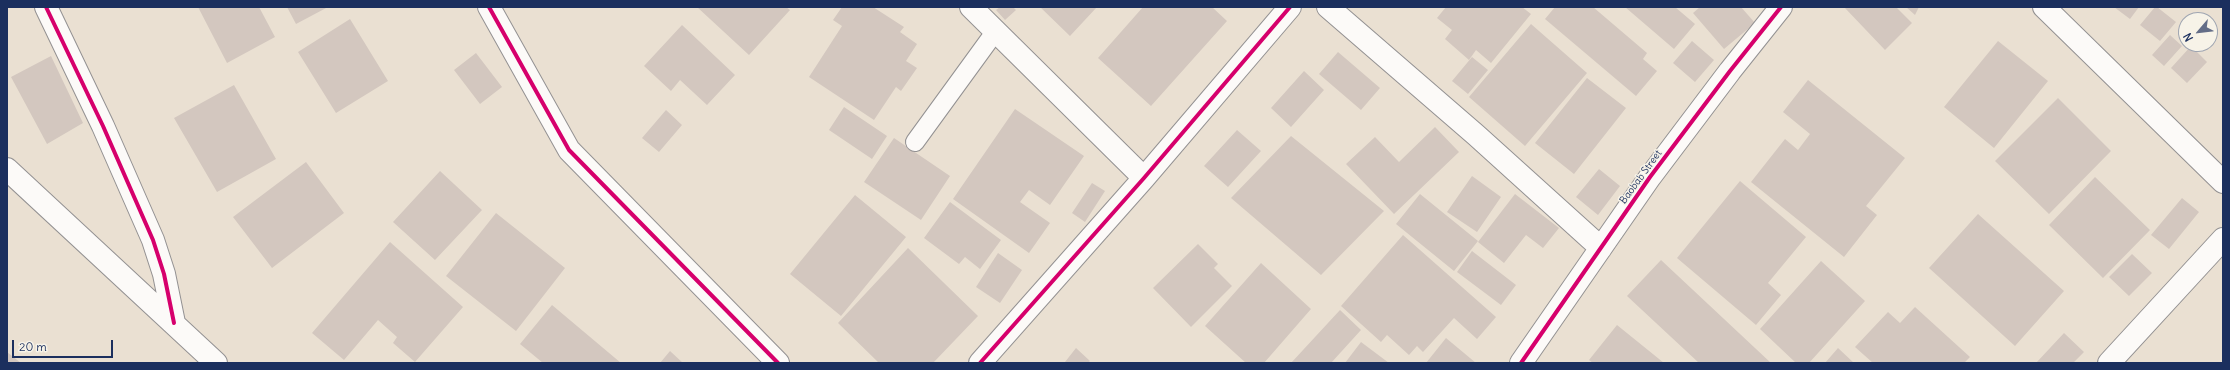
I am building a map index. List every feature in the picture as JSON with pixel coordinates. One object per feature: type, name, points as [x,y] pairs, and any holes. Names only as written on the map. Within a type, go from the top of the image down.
[{"type":"street","points":[[46,7],[103,126],[152,240],[164,274],[174,323]]},
{"type":"street","points":[[489,7],[569,150],[778,363]]},
{"type":"street","points":[[971,7],[1144,178]]},
{"type":"street","points":[[980,363],[1144,178],[1290,7]]},
{"type":"street","points":[[1328,7],[1476,135],[1601,248]]},
{"type":"street","name":"Baobab Street","points":[[1521,363],[1650,177],[1730,71],[1781,7]]},
{"type":"street","points":[[2044,7],[2223,182]]},
{"type":"street","points":[[7,169],[216,363]]},
{"type":"street","points":[[2109,363],[2223,239]]},
{"type":"lane","points":[[915,142],[995,32]]},
{"type":"building","points":[[198,7],[259,7],[275,37],[227,63]]},
{"type":"building","points":[[287,7],[328,7],[296,24]]},
{"type":"building","points":[[697,7],[786,7],[790,10],[749,55]]},
{"type":"building","points":[[842,7],[873,7],[904,27],[900,32],[917,44],[906,61],[917,68],[901,91],[896,87],[874,120],[809,77],[842,26],[833,20]]},
{"type":"building","points":[[1000,7],[1013,7],[1016,10],[1005,20],[996,10]]},
{"type":"building","points":[[1040,7],[1097,7],[1070,36]]},
{"type":"building","points":[[1143,7],[1212,7],[1227,21],[1151,106],[1098,58]]},
{"type":"building","points":[[1446,7],[1522,7],[1531,14],[1491,63],[1476,50],[1469,60],[1445,39],[1452,30],[1437,18]]},
{"type":"building","points":[[1555,7],[1593,7],[1647,53],[1643,59],[1657,71],[1636,96],[1545,19]]},
{"type":"building","points":[[1625,7],[1675,7],[1695,24],[1674,49]]},
{"type":"building","points":[[1700,7],[1741,7],[1755,23],[1724,49],[1693,13]]},
{"type":"building","points":[[1844,7],[1896,7],[1912,23],[1885,50]]},
{"type":"building","points":[[1906,7],[1919,7],[1915,15]]},
{"type":"building","points":[[2114,7],[2139,7],[2130,19]]},
{"type":"building","points":[[2155,7],[2176,22],[2160,41],[2140,25]]},
{"type":"building","points":[[350,19],[388,81],[336,113],[298,52]]},
{"type":"building","points":[[1531,24],[1587,73],[1525,146],[1469,97]]},
{"type":"building","points":[[682,25],[735,75],[707,105],[680,80],[671,91],[644,66]]},
{"type":"building","points":[[2170,35],[2178,42],[2178,50],[2164,66],[2152,55]]},
{"type":"building","points":[[1692,41],[1714,60],[1695,82],[1673,63]]},
{"type":"building","points":[[1998,41],[2048,81],[1994,148],[1944,107]]},
{"type":"building","points":[[1338,52],[1380,88],[1361,110],[1319,74]]},
{"type":"building","points":[[2186,52],[2197,52],[2207,62],[2187,83],[2171,68]]},
{"type":"building","points":[[476,53],[502,87],[480,104],[454,70]]},
{"type":"building","points":[[51,56],[83,123],[47,144],[11,77]]},
{"type":"building","points":[[1472,57],[1488,70],[1468,94],[1452,81]]},
{"type":"building","points":[[1304,71],[1324,90],[1291,127],[1271,108]]},
{"type":"building","points":[[1587,78],[1626,108],[1574,174],[1535,143]]},
{"type":"building","points":[[1808,80],[1905,158],[1866,206],[1877,215],[1844,257],[1751,182],[1785,139],[1798,150],[1810,134],[1783,112]]},
{"type":"building","points":[[234,85],[276,159],[217,192],[174,118]]},
{"type":"building","points":[[2058,98],[2111,151],[2049,214],[1995,161]]},
{"type":"building","points":[[844,107],[887,136],[872,159],[829,130]]},
{"type":"building","points":[[1015,109],[1084,156],[1050,205],[1029,190],[1020,202],[1050,223],[1029,253],[953,199]]},
{"type":"building","points":[[666,110],[682,125],[659,152],[642,138]]},
{"type":"building","points":[[1435,127],[1459,152],[1394,214],[1346,164],[1375,137],[1399,162]]},
{"type":"building","points":[[1237,130],[1261,151],[1228,187],[1204,166]]},
{"type":"building","points":[[1291,136],[1384,211],[1321,275],[1231,198]]},
{"type":"building","points":[[894,138],[950,176],[921,220],[864,182]]},
{"type":"building","points":[[306,162],[344,213],[272,268],[233,217]]},
{"type":"building","points":[[1599,169],[1620,186],[1598,215],[1576,197]]},
{"type":"building","points":[[440,171],[482,210],[435,260],[393,222]]},
{"type":"building","points":[[1472,176],[1501,197],[1477,232],[1447,212]]},
{"type":"building","points":[[2095,177],[2150,230],[2103,278],[2049,225]]},
{"type":"building","points":[[1740,181],[1806,237],[1768,283],[1781,295],[1756,325],[1677,258]]},
{"type":"building","points":[[1092,183],[1105,191],[1085,222],[1072,213]]},
{"type":"building","points":[[1420,194],[1478,241],[1454,271],[1396,224]]},
{"type":"building","points":[[1515,194],[1559,228],[1543,248],[1526,235],[1504,263],[1478,242]]},
{"type":"building","points":[[855,195],[906,237],[841,316],[790,274]]},
{"type":"building","points":[[2182,198],[2199,212],[2169,249],[2151,235]]},
{"type":"building","points":[[950,202],[1001,240],[980,269],[965,257],[959,264],[924,238]]},
{"type":"building","points":[[496,213],[565,268],[516,331],[446,276]]},
{"type":"building","points":[[1978,214],[2064,291],[2015,346],[1929,268]]},
{"type":"building","points":[[1403,235],[1496,317],[1477,339],[1454,318],[1423,352],[1417,346],[1409,355],[1387,335],[1381,342],[1341,306]]},
{"type":"building","points":[[390,242],[463,307],[415,362],[393,343],[397,337],[378,320],[344,360],[312,333]]},
{"type":"building","points":[[1198,244],[1218,264],[1214,268],[1232,286],[1191,327],[1153,288]]},
{"type":"building","points":[[908,248],[978,316],[933,363],[879,363],[838,323]]},
{"type":"building","points":[[1472,251],[1516,285],[1501,305],[1457,272]]},
{"type":"building","points":[[998,253],[1022,270],[1000,303],[976,287]]},
{"type":"building","points":[[2132,254],[2152,273],[2129,296],[2109,277]]},
{"type":"building","points":[[1661,260],[1771,363],[1699,363],[1627,296]]},
{"type":"building","points":[[1821,261],[1865,301],[1809,363],[1796,363],[1760,329]]},
{"type":"building","points":[[1261,263],[1311,309],[1264,363],[1246,363],[1205,326]]},
{"type":"building","points":[[552,305],[621,363],[543,363],[520,344]]},
{"type":"building","points":[[1915,307],[1970,357],[1964,363],[1873,363],[1855,347],[1888,312],[1900,323]]},
{"type":"building","points":[[1340,310],[1361,330],[1331,363],[1291,363]]},
{"type":"building","points":[[1617,325],[1664,363],[1593,363],[1589,360]]},
{"type":"building","points":[[2064,333],[2084,352],[2073,363],[2036,363]]},
{"type":"building","points":[[1446,338],[1476,363],[1426,363]]},
{"type":"building","points":[[1361,342],[1389,363],[1345,363]]},
{"type":"building","points":[[1076,348],[1090,361],[1088,363],[1065,362]]},
{"type":"building","points":[[1838,348],[1854,363],[1825,363]]},
{"type":"building","points":[[670,351],[683,363],[660,363]]},
{"type":"building","points":[[7,352],[21,363],[7,363]]},
{"type":"cycle path","points":[[46,7],[103,126],[153,240],[164,274],[174,323]]},
{"type":"cycle path","points":[[489,7],[569,150],[778,363]]},
{"type":"cycle path","points":[[980,363],[1144,178],[1290,7]]},
{"type":"cycle path","points":[[1521,363],[1650,177],[1730,71],[1781,7]]}]
